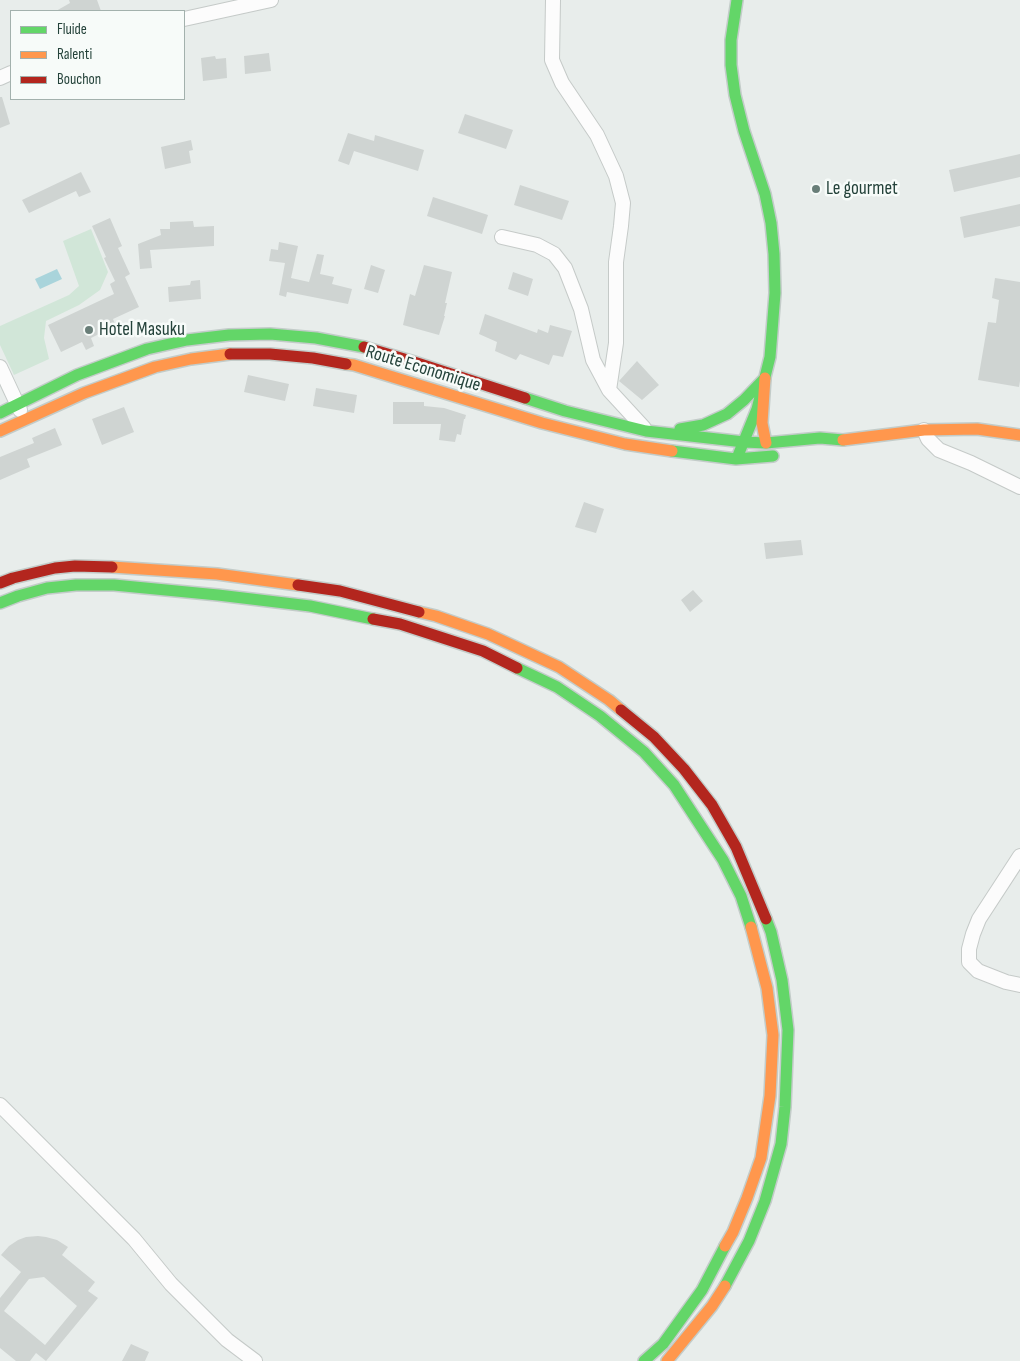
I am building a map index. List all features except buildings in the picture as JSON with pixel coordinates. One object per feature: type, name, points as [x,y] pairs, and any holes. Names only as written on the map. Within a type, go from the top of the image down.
[{"type":"main road","points":[[736,0],[731,40],[731,64],[744,131],[765,194],[771,223],[774,254],[773,328],[770,357],[757,409],[736,459]]},
{"type":"main road","name":"Route Economique","points":[[0,413],[77,376],[147,349],[187,340],[220,336],[270,334],[316,338],[359,346],[412,361],[565,411],[649,431],[729,432],[744,442],[766,443],[820,438],[843,440],[924,430],[977,429],[1020,435]]},
{"type":"main road","name":"Route Economique","points":[[0,432],[84,393],[155,367],[191,359],[229,354],[270,354],[313,358],[354,365],[542,423],[626,444],[718,458],[736,459],[780,456]]},
{"type":"main road","points":[[649,431],[704,425],[727,414],[744,400],[765,378]]},
{"type":"main road","points":[[718,458],[729,432],[765,378]]},
{"type":"main road","points":[[765,378],[762,423],[766,443]]},
{"type":"main road","points":[[542,423],[546,405]]},
{"type":"main road","name":"Route Economique","points":[[825,448],[843,440]]},
{"type":"main road","points":[[0,582],[56,568],[76,566],[128,567],[217,574],[340,591],[436,616],[488,634],[526,650],[559,668],[609,700],[654,737],[684,769],[712,805],[736,847],[771,932],[782,980],[788,1030],[788,1073],[780,1144],[770,1184],[749,1240],[731,1276],[712,1306],[666,1361]]},
{"type":"main road","points":[[0,603],[47,588],[76,585],[114,585],[310,606],[400,624],[483,651],[557,687],[600,716],[644,752],[674,785],[723,860],[741,896],[753,934],[767,988],[773,1035],[770,1096],[761,1158],[733,1232],[702,1290],[663,1344],[644,1361]]},
{"type":"street","points":[[185,19],[271,0]]},
{"type":"street","points":[[553,0],[552,60],[562,83],[597,135],[616,176],[623,203],[622,226],[616,262],[616,343],[609,390]]},
{"type":"street","points":[[502,237],[537,245],[554,254],[565,268],[581,309],[593,360],[609,390],[649,431]]},
{"type":"street","points":[[0,367],[25,420]]},
{"type":"street","points":[[924,430],[928,439],[939,450],[1020,487]]},
{"type":"street","points":[[1020,856],[980,919],[969,949],[970,962],[978,972],[1020,985]]},
{"type":"street","points":[[0,1105],[134,1239],[171,1284],[227,1340],[255,1361]]},
{"type":"green space","points":[[91,229],[108,272],[100,290],[79,305],[46,321],[44,338],[49,359],[14,375],[0,345],[0,326],[69,295],[79,286],[63,241]]},
{"type":"water","points":[[57,269],[62,279],[40,289],[35,279]]},
{"type":"traffic: fast","points":[[737,0],[731,40],[731,65],[735,95],[744,131],[765,194],[771,223],[775,293],[770,357],[757,409],[737,458]]},
{"type":"traffic: fast","points":[[0,413],[77,375],[147,349],[187,340],[229,335],[270,334],[316,338],[364,347]]},
{"type":"traffic: fast","points":[[680,429],[703,425],[727,414],[744,400],[765,378]]},
{"type":"traffic: fast","points":[[525,398],[565,411],[646,431],[744,442],[766,443],[820,438],[843,440]]},
{"type":"traffic: fast","points":[[672,451],[736,459],[773,456]]},
{"type":"traffic: fast","points":[[0,603],[47,588],[76,585],[114,585],[310,606],[373,619]]},
{"type":"traffic: fast","points":[[517,668],[557,687],[600,716],[644,752],[674,785],[723,860],[741,896],[751,927]]},
{"type":"traffic: fast","points":[[725,1286],[749,1241],[765,1201],[781,1144],[785,1107],[788,1030],[782,980],[771,932],[766,919]]},
{"type":"traffic: fast","points":[[644,1361],[663,1344],[702,1290],[725,1246]]},
{"type":"traffic: slow","points":[[0,431],[84,393],[155,367],[191,359],[230,354]]},
{"type":"traffic: slow","points":[[346,364],[542,423],[625,444],[672,451]]},
{"type":"traffic: slow","points":[[765,378],[762,423],[766,443]]},
{"type":"traffic: slow","points":[[843,440],[924,430],[977,429],[1020,435]]},
{"type":"traffic: slow","points":[[112,567],[217,574],[298,585]]},
{"type":"traffic: slow","points":[[419,612],[488,634],[559,667],[621,710]]},
{"type":"traffic: slow","points":[[725,1246],[747,1198],[761,1158],[770,1096],[773,1035],[767,988],[751,927]]},
{"type":"traffic: slow","points":[[667,1361],[712,1306],[725,1286]]},
{"type":"traffic: jam","points":[[364,347],[525,398]]},
{"type":"traffic: jam","points":[[230,354],[270,354],[313,358],[346,364]]},
{"type":"traffic: jam","points":[[0,583],[55,568],[75,566],[112,567]]},
{"type":"traffic: jam","points":[[298,585],[340,591],[419,612]]},
{"type":"traffic: jam","points":[[373,619],[400,624],[483,651],[517,668]]},
{"type":"traffic: jam","points":[[621,710],[654,737],[684,769],[712,805],[736,847],[766,919]]},
{"type":"place","name":"Le gourmet","points":[[816,189]]},
{"type":"place","name":"Hotel Masuku","points":[[89,330]]}]
